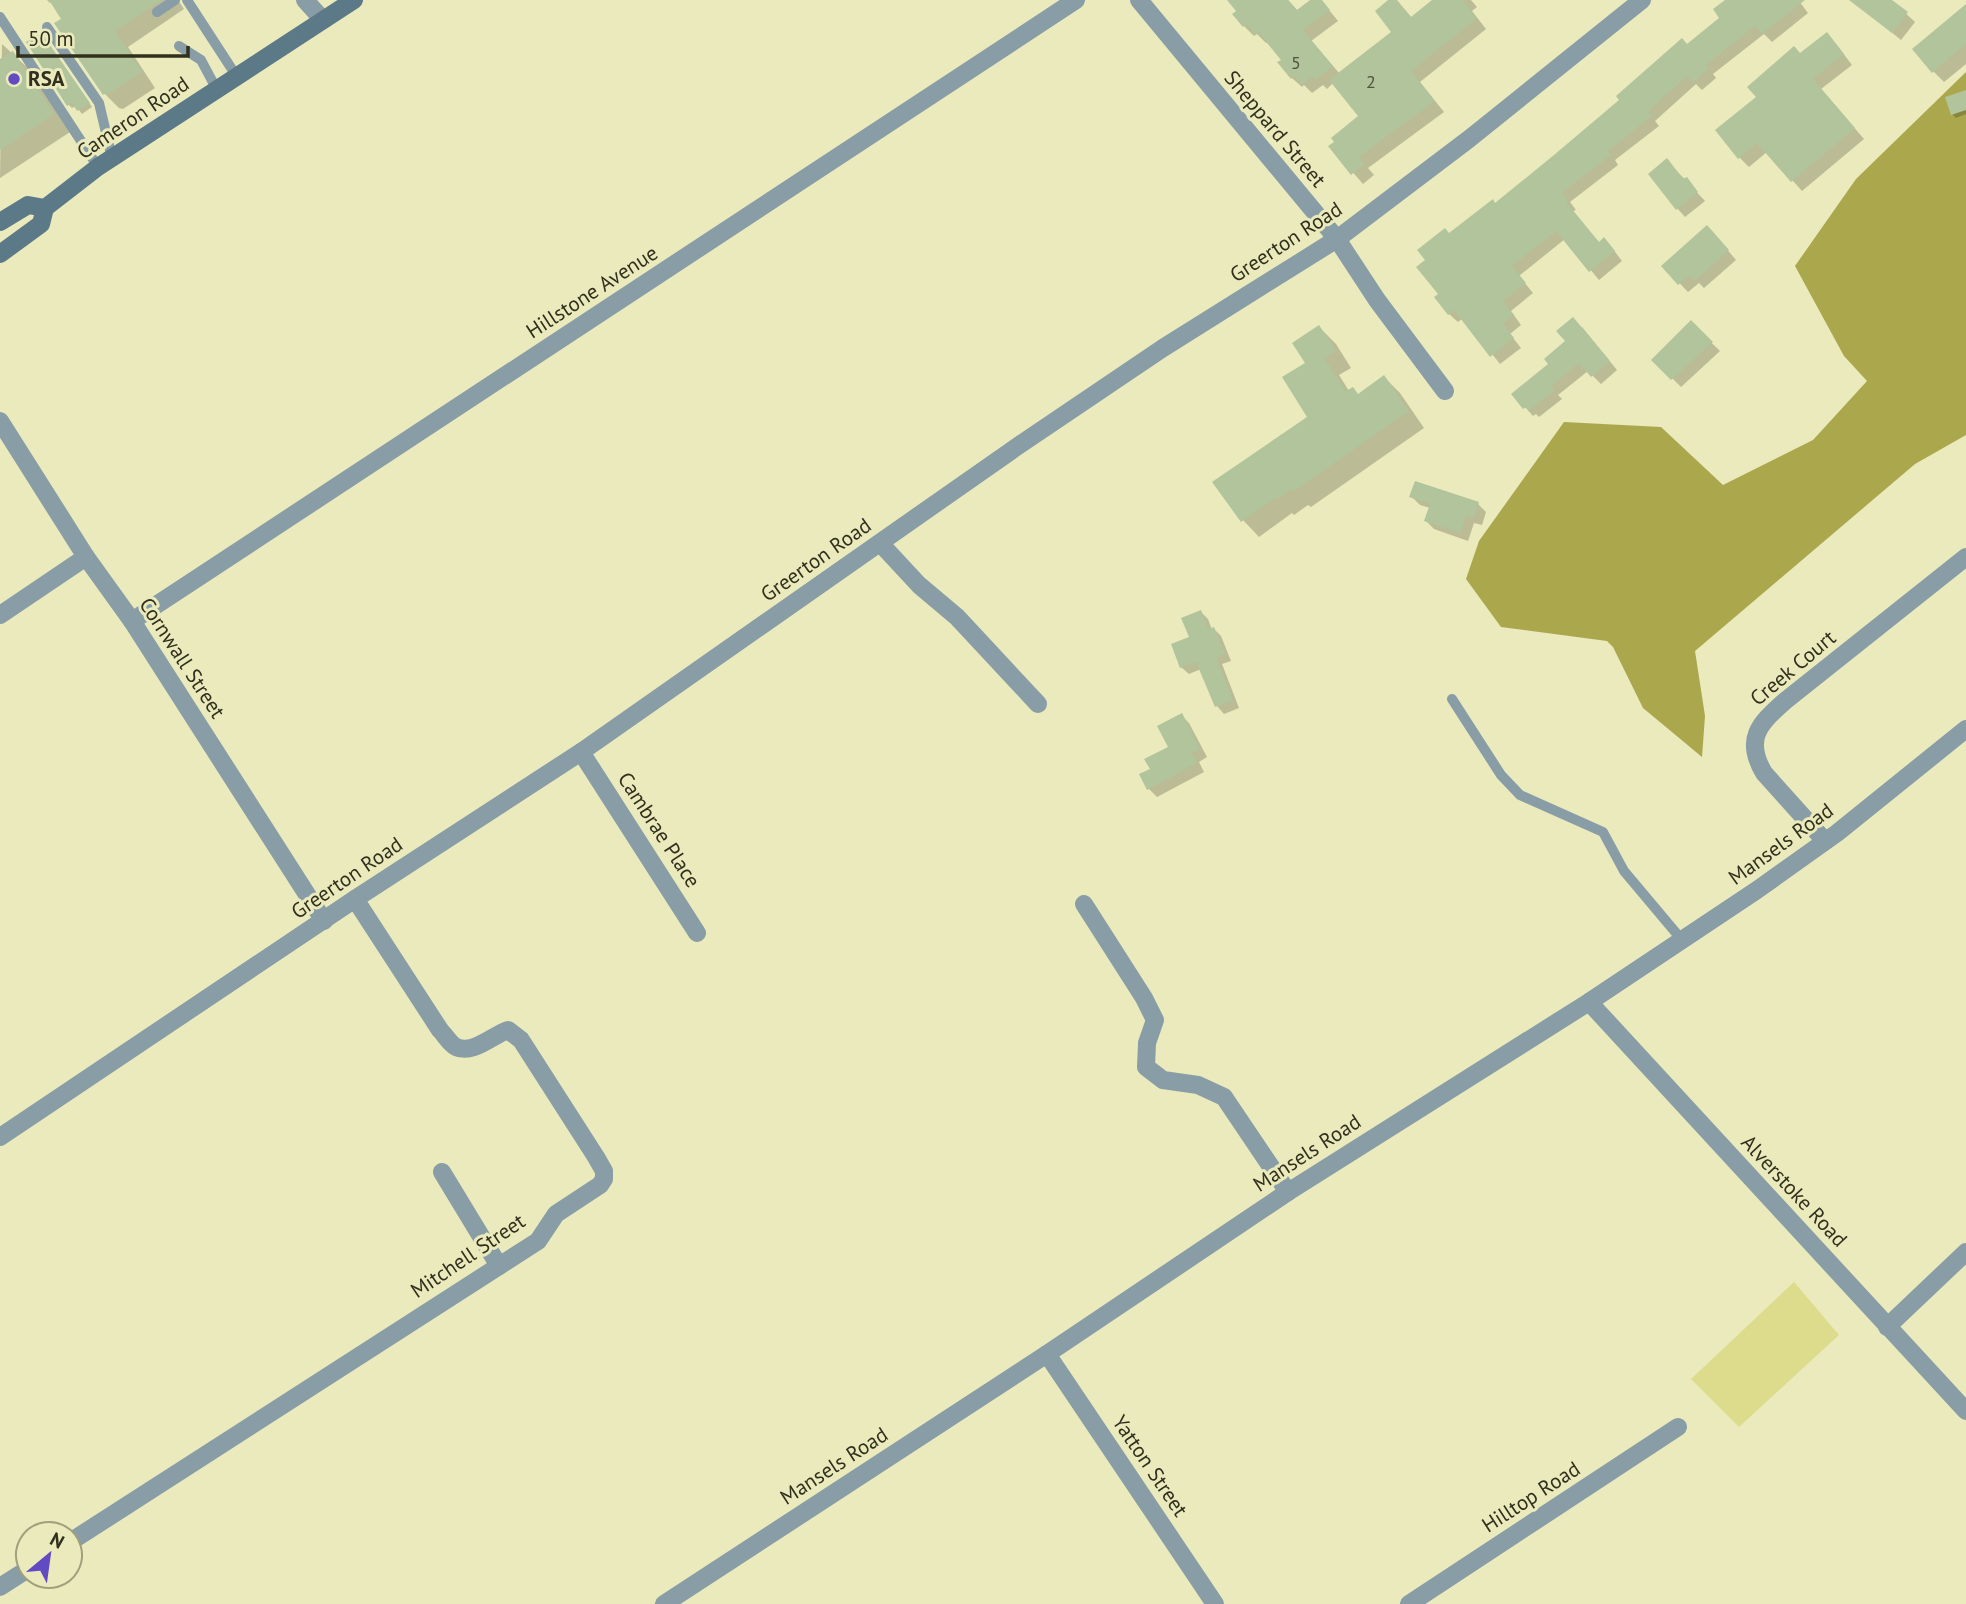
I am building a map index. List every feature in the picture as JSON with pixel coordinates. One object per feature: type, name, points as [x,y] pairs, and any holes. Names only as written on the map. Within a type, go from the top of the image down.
[{"type":"main road","name":"Cameron Road","points":[[0,254],[41,224],[45,208],[105,163],[354,0]]},
{"type":"main road","name":"Cameron Road","points":[[0,222],[28,205],[45,208]]},
{"type":"street","points":[[305,0],[323,20]]},
{"type":"street","name":"Hillstone Avenue","points":[[132,621],[1076,0]]},
{"type":"street","name":"Sheppard Street","points":[[1139,0],[1337,239],[1377,300],[1445,391]]},
{"type":"street","name":"Greerton Road","points":[[0,1137],[582,751],[1163,348],[1337,239],[1469,139],[1642,0]]},
{"type":"street","name":"Cornwall Street","points":[[0,421],[324,921]]},
{"type":"street","points":[[880,543],[919,585],[957,617],[1038,705]]},
{"type":"street","points":[[0,615],[86,557]]},
{"type":"street","name":"Creek Court","points":[[1825,841],[1763,773],[1757,761],[1755,734],[1761,724],[1785,701],[1966,557]]},
{"type":"street","name":"Mansels Road","points":[[664,1604],[1047,1354],[1288,1192],[1589,1002],[1682,940],[1825,841],[1966,729]]},
{"type":"street","name":"Cambrae Place","points":[[582,751],[697,933]]},
{"type":"street","name":"Mitchell Street","points":[[84,1533],[538,1241],[556,1214],[600,1185],[604,1179],[604,1171],[521,1040],[508,1030],[498,1033],[482,1045],[459,1048],[453,1045],[440,1030],[355,900]]},
{"type":"street","points":[[1084,904],[1156,1020],[1147,1043],[1146,1067],[1163,1080],[1198,1085],[1224,1097],[1288,1192]]},
{"type":"street","name":"Alverstoke Road","points":[[1589,1002],[1966,1411]]},
{"type":"street","points":[[442,1171],[499,1266]]},
{"type":"street","points":[[1887,1327],[1966,1252]]},
{"type":"street","name":"Yatton Street","points":[[1047,1354],[1215,1604]]},
{"type":"street","name":"Hilltop Road","points":[[1409,1604],[1678,1427]]},
{"type":"lane","points":[[158,12],[174,0]]},
{"type":"lane","points":[[187,0],[237,77]]},
{"type":"lane","points":[[0,17],[68,121],[105,163]]},
{"type":"lane","points":[[47,27],[99,103],[105,163]]},
{"type":"lane","points":[[179,46],[201,60],[217,90]]},
{"type":"lane","points":[[1452,699],[1502,775],[1520,795],[1603,832],[1624,871],[1682,940]]},
{"type":"shaded area","points":[[1966,72],[1966,435],[1915,464],[1695,651],[1705,716],[1702,757],[1643,708],[1613,647],[1607,641],[1501,627],[1466,579],[1479,541],[1564,422],[1661,427],[1723,485],[1813,440],[1867,381],[1844,356],[1795,266],[1856,179]]},
{"type":"shaded area","points":[[1794,1282],[1839,1335],[1739,1427],[1691,1379]]},
{"type":"building","points":[[49,0],[161,0],[115,31],[142,72],[103,95],[54,23],[61,19]]},
{"type":"building","points":[[1227,0],[1288,0],[1297,10],[1310,0],[1322,0],[1330,10],[1303,30],[1333,66],[1316,80],[1312,76],[1302,85],[1294,76],[1291,79],[1277,62],[1281,60],[1258,32],[1255,35],[1247,24],[1243,27],[1232,14],[1236,11]]},
{"type":"building","points":[[1388,0],[1397,0],[1411,17],[1432,0],[1463,0],[1477,18],[1411,71],[1435,101],[1359,157],[1365,164],[1351,175],[1328,146],[1334,142],[1331,138],[1358,116],[1329,80],[1391,32],[1375,11]]},
{"type":"building","points":[[1725,0],[1805,0],[1762,34],[1755,26],[1706,65],[1709,68],[1693,83],[1687,76],[1648,111],[1652,116],[1608,151],[1611,155],[1562,193],[1568,200],[1566,202],[1599,242],[1604,237],[1615,251],[1589,272],[1556,231],[1512,266],[1526,283],[1503,301],[1514,315],[1503,324],[1514,338],[1490,357],[1454,310],[1448,315],[1434,297],[1438,294],[1416,267],[1425,260],[1417,250],[1445,228],[1449,233],[1493,199],[1495,203],[1619,100],[1616,96],[1682,38],[1687,44],[1719,18],[1713,9]]},
{"type":"building","points":[[1849,0],[1892,0],[1908,12],[1892,33]]},
{"type":"building","points":[[1966,4],[1966,44],[1932,73],[1912,49]]},
{"type":"building","points":[[41,32],[90,103],[77,111],[72,103],[67,106],[26,42]]},
{"type":"building","points":[[1827,32],[1844,54],[1813,79],[1855,128],[1791,182],[1757,143],[1738,159],[1715,130],[1756,97],[1747,87],[1794,46],[1800,53]]},
{"type":"building","name":"RSA","points":[[13,51],[54,114],[0,150],[0,59]]},
{"type":"building","points":[[1966,90],[1966,110],[1951,115],[1945,97]]},
{"type":"building","points":[[1667,158],[1683,179],[1687,177],[1698,192],[1676,210],[1648,174]]},
{"type":"building","points":[[1707,225],[1729,250],[1695,281],[1689,275],[1678,285],[1661,266]]},
{"type":"building","points":[[1573,317],[1610,361],[1591,377],[1579,363],[1551,386],[1555,390],[1529,410],[1526,407],[1523,409],[1511,394],[1548,364],[1544,359],[1565,341],[1556,331]]},
{"type":"building","points":[[1691,320],[1713,342],[1671,380],[1651,360]]},
{"type":"building","points":[[1319,325],[1336,351],[1324,358],[1346,391],[1353,387],[1358,394],[1384,375],[1409,411],[1293,492],[1291,489],[1276,500],[1275,498],[1241,522],[1212,482],[1307,417],[1282,377],[1305,363],[1292,343]]},
{"type":"building","points":[[1415,481],[1479,502],[1474,518],[1466,515],[1460,533],[1424,521],[1430,504],[1409,497]]},
{"type":"building","points":[[1201,610],[1208,629],[1214,627],[1225,654],[1216,657],[1233,700],[1215,707],[1196,662],[1180,668],[1171,644],[1189,637],[1181,618]]},
{"type":"building","points":[[1182,713],[1200,749],[1192,753],[1197,763],[1147,790],[1139,774],[1150,769],[1144,759],[1168,747],[1157,726]]},
{"type":"place","name":"RSA","points":[[14,79]]}]
